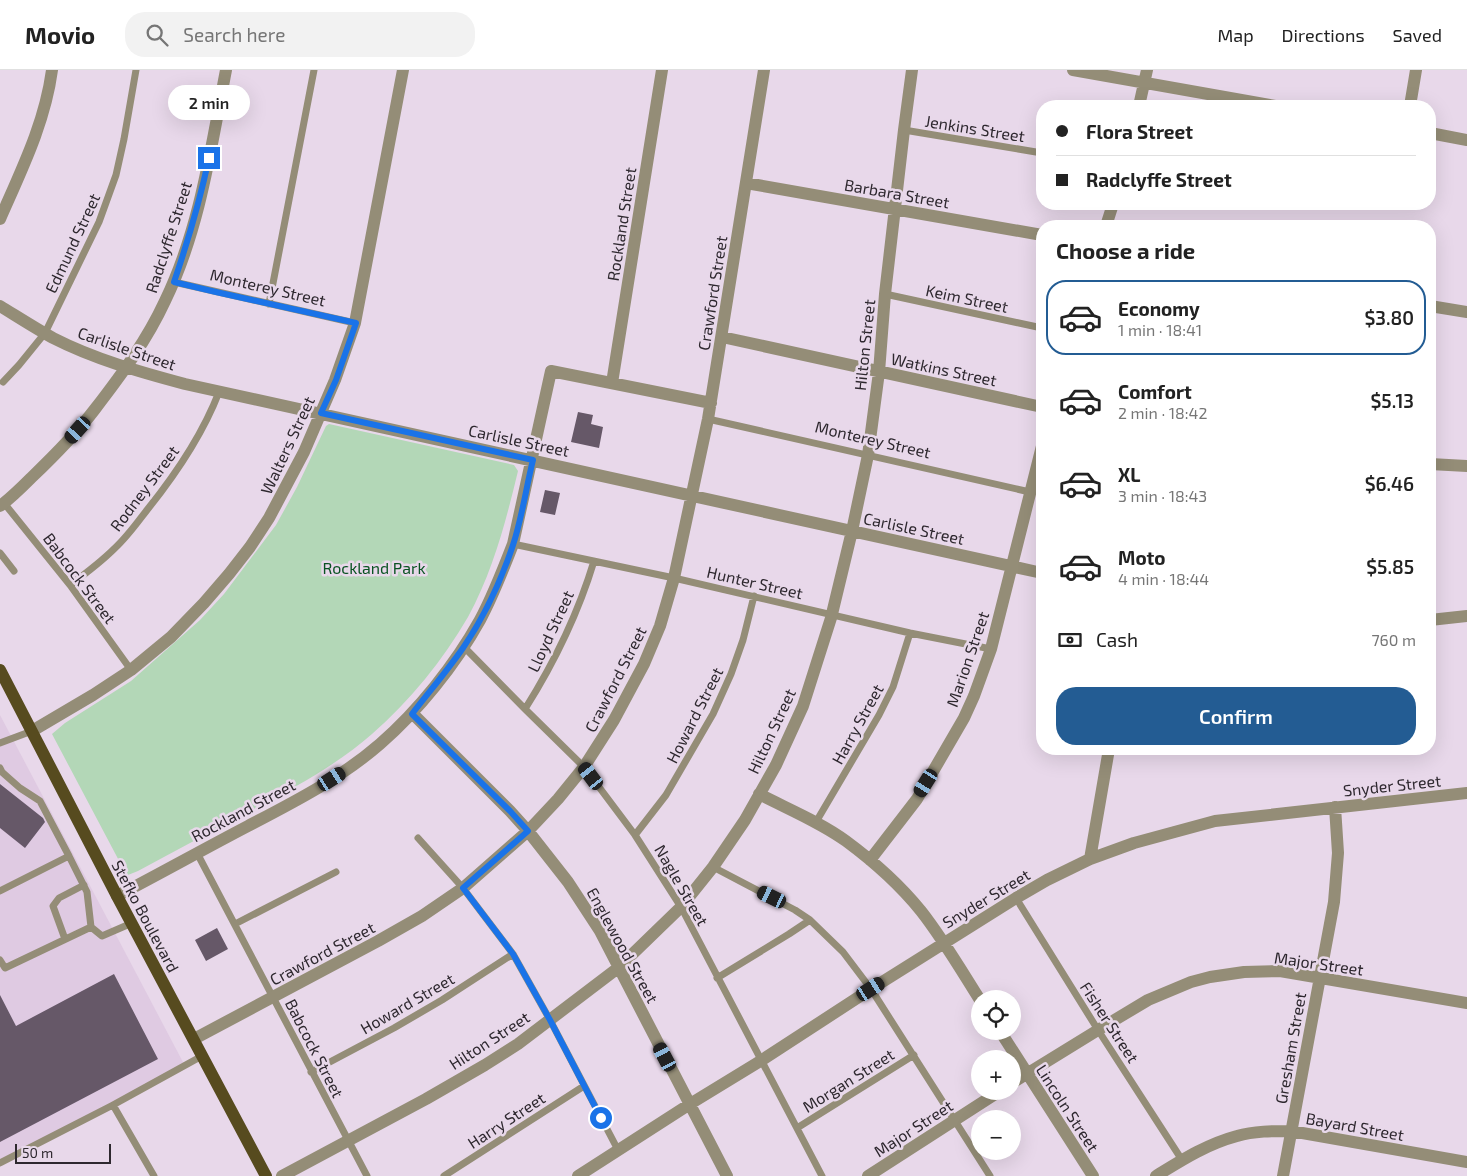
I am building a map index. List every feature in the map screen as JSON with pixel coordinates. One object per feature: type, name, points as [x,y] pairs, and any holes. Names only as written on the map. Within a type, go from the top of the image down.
[{"type":"main road","name":"Stefko Boulevard","points":[[0,670],[117,896],[266,1176]]},
{"type":"street","points":[[0,219],[36,134],[52,70]]},
{"type":"street","name":"Radclyffe Street","points":[[2,504],[60,451],[88,418],[126,368],[156,320],[174,282],[202,193],[226,70]]},
{"type":"street","name":"Walters Street","points":[[32,731],[93,695],[131,670],[158,649],[184,624],[229,574],[250,547],[286,488],[336,380],[356,323],[403,70]]},
{"type":"street","name":"Rockland Street","points":[[117,896],[290,804],[342,773],[380,744],[412,714],[464,647],[493,594],[513,544],[533,460],[551,371],[612,383],[662,70]]},
{"type":"street","name":"Crawford Street","points":[[194,1040],[378,941],[422,916],[463,888],[528,831],[558,799],[584,767],[614,720],[644,664],[660,626],[674,578],[693,496],[722,337],[764,70]]},
{"type":"street","name":"Hilton Street","points":[[282,1176],[426,1099],[518,1044],[618,968],[681,907],[713,867],[745,820],[776,765],[803,706],[832,614],[852,531],[868,455],[879,372],[886,294],[912,70]]},
{"type":"street","points":[[1073,70],[1241,100]]},
{"type":"street","points":[[1141,100],[1147,70]]},
{"type":"street","points":[[1411,100],[1416,70]]},
{"type":"street","points":[[1436,134],[1467,140]]},
{"type":"street","name":"Barbara Street","points":[[746,183],[1036,234]]},
{"type":"street","name":"Carlisle Street","points":[[0,306],[68,345],[126,368],[219,392],[1036,572]]},
{"type":"street","points":[[1436,307],[1467,312]]},
{"type":"street","name":"Watkins Street","points":[[722,337],[1036,407]]},
{"type":"street","points":[[612,383],[711,403]]},
{"type":"street","points":[[1436,464],[1467,466]]},
{"type":"street","name":"Marion Street","points":[[870,860],[917,799],[964,718],[974,696],[990,648],[1036,469]]},
{"type":"street","points":[[1436,619],[1467,616]]},
{"type":"street","name":"Englewood Street","points":[[412,714],[510,811],[528,831],[573,890],[600,931],[727,1176]]},
{"type":"street","points":[[1090,859],[1108,755]]},
{"type":"street","name":"Snyder Street","points":[[578,1176],[1016,898],[1090,859],[1134,843],[1215,821],[1467,793]]},
{"type":"street","points":[[759,794],[816,822],[845,840],[904,891],[944,943],[974,990]]},
{"type":"street","name":"Gresham Street","points":[[1283,1176],[1334,902],[1338,853],[1335,807]]},
{"type":"street","name":"Major Street","points":[[1021,1078],[1148,1000],[1191,982],[1210,977],[1244,972],[1280,971],[1467,1003]]},
{"type":"street","name":"Lincoln Street","points":[[1006,1040],[1093,1176]]},
{"type":"street","name":"Major Street","points":[[868,1176],[986,1100]]},
{"type":"street","name":"Bayard Street","points":[[1156,1176],[1215,1143],[1238,1135],[1272,1131],[1291,1131],[1467,1162]]},
{"type":"lane","name":"Edmund Street","points":[[3,382],[45,333],[99,222],[111,191],[124,140],[136,70]]},
{"type":"lane","points":[[269,304],[314,70]]},
{"type":"lane","name":"Jenkins Street","points":[[904,130],[1036,152]]},
{"type":"lane","name":"Monterey Street","points":[[174,282],[356,323]]},
{"type":"lane","name":"Keim Street","points":[[886,294],[1036,327]]},
{"type":"lane","name":"Rodney Street","points":[[70,585],[116,548],[159,494],[194,443],[211,413],[219,392]]},
{"type":"lane","name":"Monterey Street","points":[[708,419],[1030,492]]},
{"type":"lane","name":"Babcock Street","points":[[2,504],[70,585],[131,670]]},
{"type":"lane","name":"Hunter Street","points":[[513,544],[674,578],[910,633],[990,648]]},
{"type":"lane","points":[[0,552],[14,571]]},
{"type":"lane","name":"Lloyd Street","points":[[525,710],[547,674],[564,638],[588,581],[594,561]]},
{"type":"lane","name":"Howard Street","points":[[635,835],[666,795],[713,714],[731,674],[743,640],[754,596]]},
{"type":"lane","name":"Harry Street","points":[[816,822],[879,715],[893,687],[910,633]]},
{"type":"lane","name":"Nagle Street","points":[[464,647],[584,767],[635,835],[681,907],[822,1176]]},
{"type":"lane","points":[[0,743],[32,731]]},
{"type":"lane","points":[[0,768],[20,788],[40,801],[87,892],[91,926],[102,936],[132,923]]},
{"type":"lane","points":[[418,838],[463,888],[513,954],[618,1150]]},
{"type":"lane","name":"Babcock Street","points":[[197,853],[367,1176]]},
{"type":"lane","points":[[0,891],[69,856]]},
{"type":"lane","points":[[713,867],[772,897],[810,920],[843,952],[871,989],[990,1176]]},
{"type":"lane","points":[[235,924],[336,872]]},
{"type":"lane","points":[[65,939],[53,906],[59,898],[84,885]]},
{"type":"lane","name":"Fisher Street","points":[[1016,898],[1182,1160]]},
{"type":"lane","points":[[717,978],[810,920]]},
{"type":"lane","points":[[0,960],[5,968],[91,926]]},
{"type":"lane","name":"Howard Street","points":[[312,1072],[442,1000],[513,954]]},
{"type":"lane","points":[[0,1163],[202,1056]]},
{"type":"lane","name":"Morgan Street","points":[[797,1128],[914,1056]]},
{"type":"lane","name":"Harry Street","points":[[444,1176],[584,1086]]},
{"type":"lane","points":[[113,1104],[154,1176]]},
{"type":"shaded area","points":[[0,715],[184,1064],[0,1162]]},
{"type":"green space","name":"Rockland Park","points":[[329,424],[514,465],[518,471],[509,508],[492,564],[477,600],[458,633],[425,679],[400,708],[357,746],[327,768],[294,787],[128,875],[52,734],[65,723],[131,681],[200,620],[224,594],[276,525],[297,487],[326,426]]},
{"type":"building","points":[[578,412],[593,415],[591,424],[603,427],[599,448],[571,442]]},
{"type":"building","points":[[545,490],[560,493],[555,515],[540,512]]},
{"type":"building","points":[[0,784],[43,818],[45,822],[25,848],[0,828]]},
{"type":"building","points":[[217,928],[228,949],[206,961],[195,940]]},
{"type":"building","points":[[114,974],[158,1059],[0,1142],[0,995],[16,1026]]},
{"type":"route","points":[[209,158],[202,193],[174,282],[356,323],[336,380],[321,413],[533,460],[513,544],[493,594],[464,647],[412,714],[528,831],[463,888],[513,954],[601,1118]]}]
